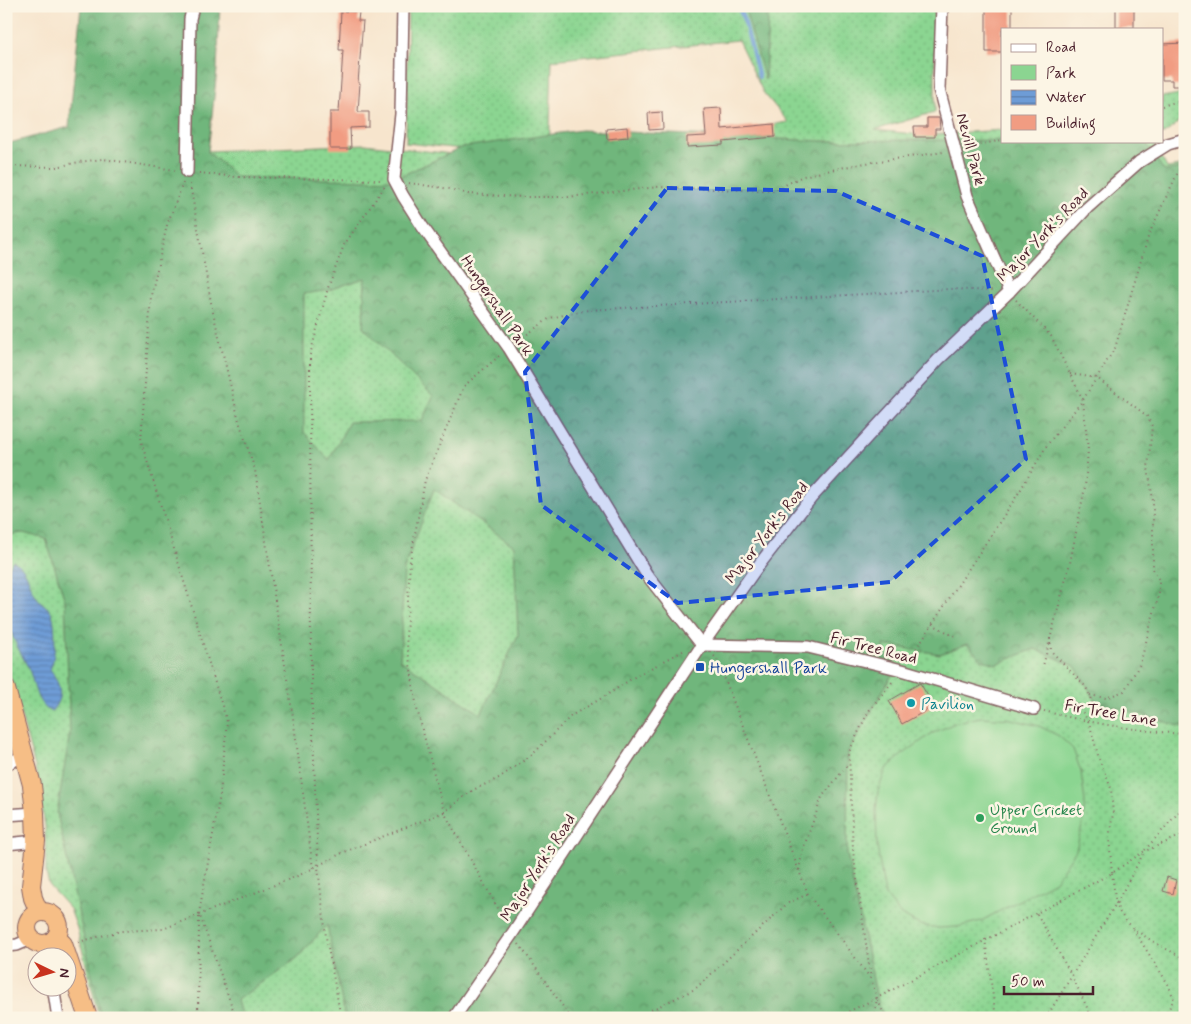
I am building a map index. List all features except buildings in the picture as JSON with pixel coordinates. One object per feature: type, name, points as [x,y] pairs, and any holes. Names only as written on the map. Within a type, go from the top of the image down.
[{"type":"highway","points":[[6,689],[32,785],[36,840],[31,886],[33,898],[39,912]]},
{"type":"highway","points":[[60,941],[41,944],[31,939],[26,930],[28,921],[34,914],[39,912],[50,913],[54,916],[59,926],[60,941],[88,1018]]},
{"type":"street","points":[[187,172],[190,19],[193,6]]},
{"type":"street","points":[[394,179],[401,114],[403,6]]},
{"type":"street","name":"Nevill Park","points":[[942,6],[939,89],[968,196],[1009,292]]},
{"type":"street","name":"Major York's Road","points":[[454,1018],[512,934],[702,645],[811,498],[938,360],[1009,292],[1087,208],[1139,162],[1168,144],[1185,139]]},
{"type":"street","name":"Hungershall Park","points":[[394,179],[422,226],[509,348],[647,575],[702,645]]},
{"type":"street","name":"Fir Tree Road","points":[[702,645],[808,648],[902,670],[1034,709]]},
{"type":"street","points":[[6,764],[24,756]]},
{"type":"street","points":[[6,816],[35,813]]},
{"type":"street","points":[[6,844],[36,840]]},
{"type":"street","points":[[6,946],[17,945],[31,939]]},
{"type":"street","points":[[55,996],[58,1018]]},
{"type":"path","points":[[1164,105],[1185,99]]},
{"type":"path","points":[[6,166],[56,167],[102,159],[187,172],[237,177],[394,179],[416,185],[450,188],[468,194],[568,197],[658,186],[773,191],[803,176],[859,164],[955,150],[1001,140]]},
{"type":"path","points":[[885,1018],[871,979],[853,852],[849,752],[868,712],[902,670],[1018,494],[1047,445],[1084,400],[1115,348],[1149,234],[1185,157]]},
{"type":"path","points":[[187,172],[212,308],[239,421],[255,470],[294,724],[313,869]]},
{"type":"path","points":[[187,172],[167,225],[151,296],[141,440],[227,722],[220,795],[199,913],[198,1018]]},
{"type":"path","points":[[341,1018],[326,937],[318,867],[311,678],[310,355],[328,288],[344,245],[383,188],[394,179]]},
{"type":"path","points":[[1009,292],[1051,336],[1084,400],[1089,460],[1085,487],[1070,563],[1043,666]]},
{"type":"path","points":[[1070,374],[1097,378],[1147,416],[1152,426],[1148,468],[1153,501],[1153,569],[1159,580],[1159,594],[1140,664],[1124,691],[1106,698],[1089,695]]},
{"type":"path","points":[[932,624],[956,637]]},
{"type":"path","points":[[1050,636],[1051,652],[1086,688],[1092,702],[1089,722]]},
{"type":"path","points":[[60,941],[89,940],[121,932],[163,928],[318,867],[342,853],[444,812],[473,790],[500,778],[533,754],[571,716],[636,676],[687,649],[702,645],[717,659],[808,894],[871,979]]},
{"type":"path","points":[[1077,704],[1089,722],[1099,759],[1112,788],[1113,814],[1109,838],[1112,873],[1119,910],[1132,926],[1168,984],[1174,999],[1164,1018]]},
{"type":"path","name":"Fir Tree Lane","points":[[1034,709],[1089,722],[1148,731],[1185,734]]},
{"type":"path","points":[[799,870],[803,849],[822,798],[849,763]]},
{"type":"path","points":[[1046,1018],[1117,902],[1144,852],[1185,805]]},
{"type":"path","points":[[835,1018],[877,998],[1112,873],[1144,852],[1185,834]]},
{"type":"path","points":[[647,1018],[649,1011],[695,988],[788,903],[808,894]]},
{"type":"path","points":[[199,913],[236,1018]]},
{"type":"path","points":[[1036,913],[1072,976],[1092,1018]]},
{"type":"path","points":[[1132,926],[1139,932],[1185,958]]},
{"type":"path","points":[[512,934],[571,1018]]},
{"type":"path","points":[[985,939],[996,1018]]},
{"type":"path","points":[[874,1018],[877,998]]},
{"type":"highlighted area","points":[[667,188],[836,191],[982,256],[1026,459],[890,582],[678,603],[541,505],[525,372]]},
{"type":"green space","points":[[81,6],[220,6],[217,70],[208,152],[237,177],[394,179],[463,147],[581,130],[824,141],[1146,142],[1164,171],[1185,167],[1185,723],[1182,727],[1096,701],[1075,666],[1035,649],[996,664],[982,660],[967,644],[940,654],[884,645],[892,675],[848,752],[847,854],[877,998],[884,1018],[345,1018],[327,925],[296,959],[237,1000],[242,1018],[101,1018],[57,813],[70,732],[65,601],[46,539],[23,533],[9,535],[6,530],[6,144],[69,127]],"holes":[[[365,278],[363,327],[433,396],[422,421],[349,422],[329,460],[304,432],[304,294],[329,290]],[[434,489],[514,546],[518,635],[481,714],[400,660],[404,569]]]},
{"type":"green space","points":[[408,6],[935,6],[935,112],[875,130],[923,135],[1001,130],[1001,142],[1154,142],[1167,168],[1185,165],[1185,1018],[99,1018],[77,928],[70,909],[50,887],[46,874],[45,826],[35,767],[6,661],[6,145],[185,152],[365,144],[523,162],[546,158],[406,143]],"holes":[[[738,40],[763,92],[788,122],[549,158],[552,60]]]},
{"type":"green space","points":[[744,6],[773,6],[768,18],[765,80]]},
{"type":"green space","points":[[1185,93],[1183,113],[1179,122],[1164,134],[1164,97]]},
{"type":"green space","name":"Upper Cricket Ground","points":[[981,717],[1011,719],[1039,726],[1059,736],[1073,749],[1081,772],[1085,802],[1076,850],[1055,881],[981,921],[957,927],[939,928],[920,925],[901,915],[885,895],[877,846],[876,810],[878,791],[886,769],[931,734],[957,722]]},
{"type":"water","points":[[13,561],[22,567],[36,596],[52,614],[55,634],[50,669],[60,690],[58,700],[51,712],[39,699],[30,672],[9,626],[6,583],[8,571]]},
{"type":"waterway","points":[[738,6],[745,23],[759,77]]},
{"type":"place","name":"Hungershall Park","points":[[700,667]]},
{"type":"place","name":"Pavilion","points":[[911,703]]},
{"type":"place","name":"Upper Cricket Ground","points":[[980,818]]}]
